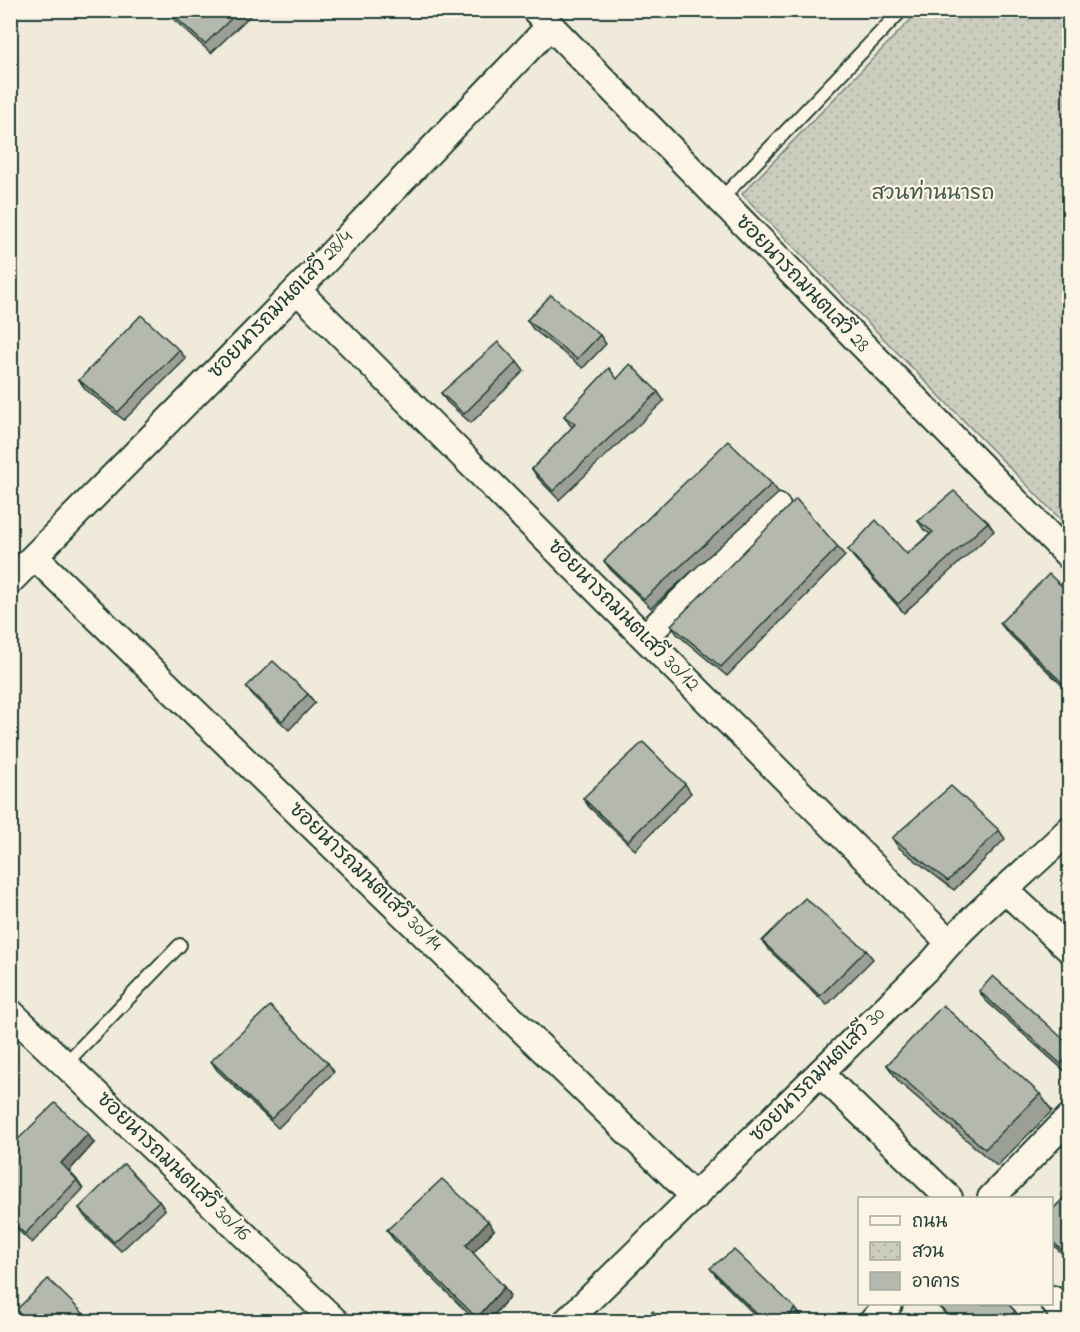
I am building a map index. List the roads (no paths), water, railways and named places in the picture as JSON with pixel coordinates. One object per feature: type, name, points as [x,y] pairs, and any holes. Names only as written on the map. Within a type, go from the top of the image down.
[{"type":"street","name":"ซอยนารถมนตเสวี 28","points":[[542,18],[1070,556]]},
{"type":"street","name":"ซอยนารถมนตเสวี 28/4","points":[[10,582],[297,290],[542,18]]},
{"type":"street","name":"ซอยนารถมนตเสวี 30/12","points":[[297,290],[950,942]]},
{"type":"street","points":[[645,637],[777,507]]},
{"type":"street","name":"ซอยนารถมนตเสวี 30/14","points":[[35,556],[695,1197]]},
{"type":"street","name":"ซอยนารถมนตเสวี 30","points":[[566,1322],[933,962],[950,942],[1070,829]]},
{"type":"street","points":[[1005,890],[1070,950]]},
{"type":"street","name":"ซอยนารถมนตเสวี 30/16","points":[[10,1012],[336,1322]]},
{"type":"street","points":[[820,1073],[948,1197]]},
{"type":"street","points":[[992,1197],[1070,1117]]},
{"type":"street","points":[[1053,1300],[1068,1322]]},
{"type":"street","points":[[872,1322],[888,1305]]},
{"type":"lane","points":[[720,200],[902,10]]},
{"type":"lane","points":[[65,1064],[180,945]]},
{"type":"park label","name":"สวนท่านนารถ","points":[[933,194]]}]
